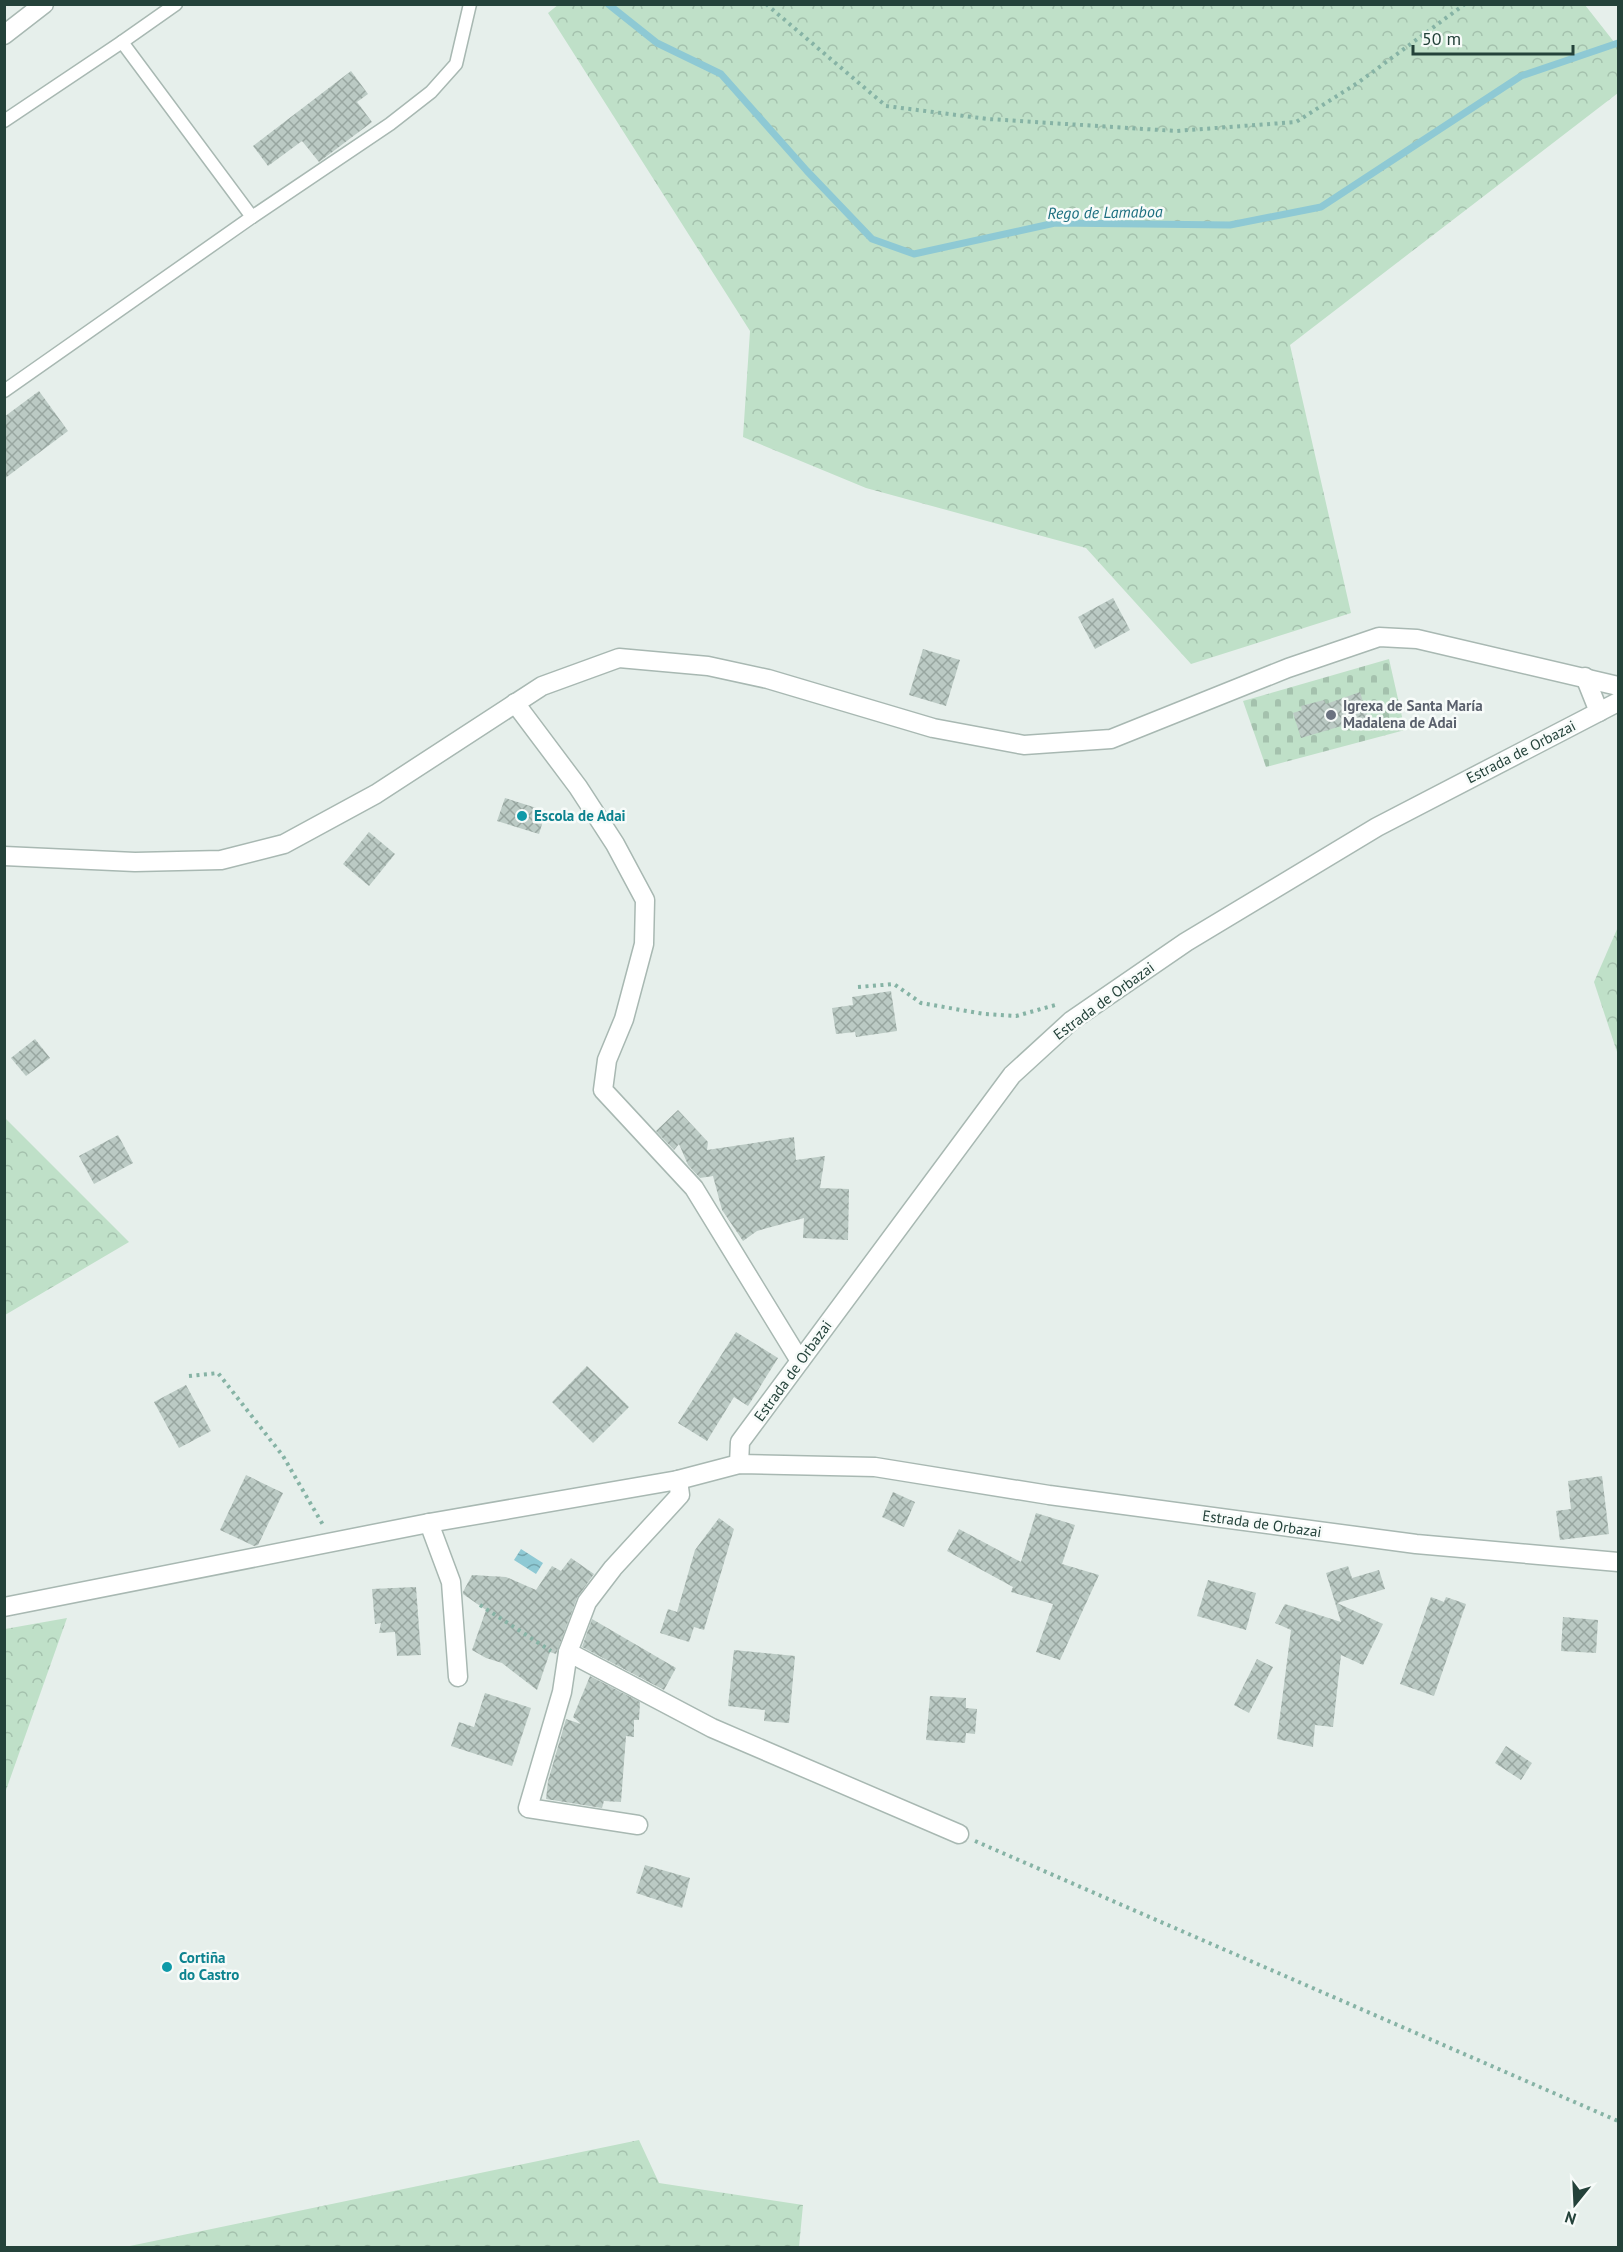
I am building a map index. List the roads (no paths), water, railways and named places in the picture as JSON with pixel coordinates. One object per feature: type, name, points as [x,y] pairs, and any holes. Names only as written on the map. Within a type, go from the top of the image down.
[{"type":"street","points":[[4,35],[44,4]]},
{"type":"street","points":[[4,856],[135,862],[221,860],[284,844],[376,795],[542,686],[619,658],[708,666],[768,679],[933,728],[1024,745],[1111,739],[1288,668],[1379,637],[1417,639],[1618,686]]},
{"type":"street","points":[[1585,677],[1599,712]]},
{"type":"street","name":"Estrada de Orbazai","points":[[739,1464],[740,1442],[1012,1075],[1071,1021],[1186,942],[1377,827],[1618,702]]},
{"type":"street","points":[[515,703],[578,787],[609,835],[645,900],[645,944],[624,1018],[608,1060],[603,1090],[694,1188],[800,1361]]},
{"type":"street","name":"Estrada de Orbazai","points":[[4,1607],[429,1522],[678,1480],[739,1464],[875,1467],[1049,1495],[1416,1544],[1618,1562]]},
{"type":"street","points":[[638,1825],[528,1808],[562,1692],[567,1656],[587,1602],[613,1568],[680,1495],[678,1480]]},
{"type":"street","points":[[429,1522],[451,1582],[458,1677]]},
{"type":"street","points":[[567,1656],[712,1728],[959,1834]]},
{"type":"lane","points":[[4,122],[176,4]]},
{"type":"lane","points":[[4,391],[390,124],[432,92],[456,64],[470,4]]},
{"type":"lane","points":[[122,42],[252,218]]},
{"type":"water","points":[[521,1549],[543,1563],[536,1574],[514,1560]]},
{"type":"waterway","name":"Rego de Lamaboa","points":[[608,4],[657,43],[721,74],[807,171],[872,239],[914,254],[1055,223],[1230,225],[1321,207],[1521,76],[1618,43]]},
{"type":"place","name":"Igrexa de Santa María Madalena de Adai","points":[[1331,715]]},
{"type":"place","name":"Escola de Adai","points":[[522,816]]},
{"type":"place","name":"Cortiña do Castro","points":[[167,1967]]}]
